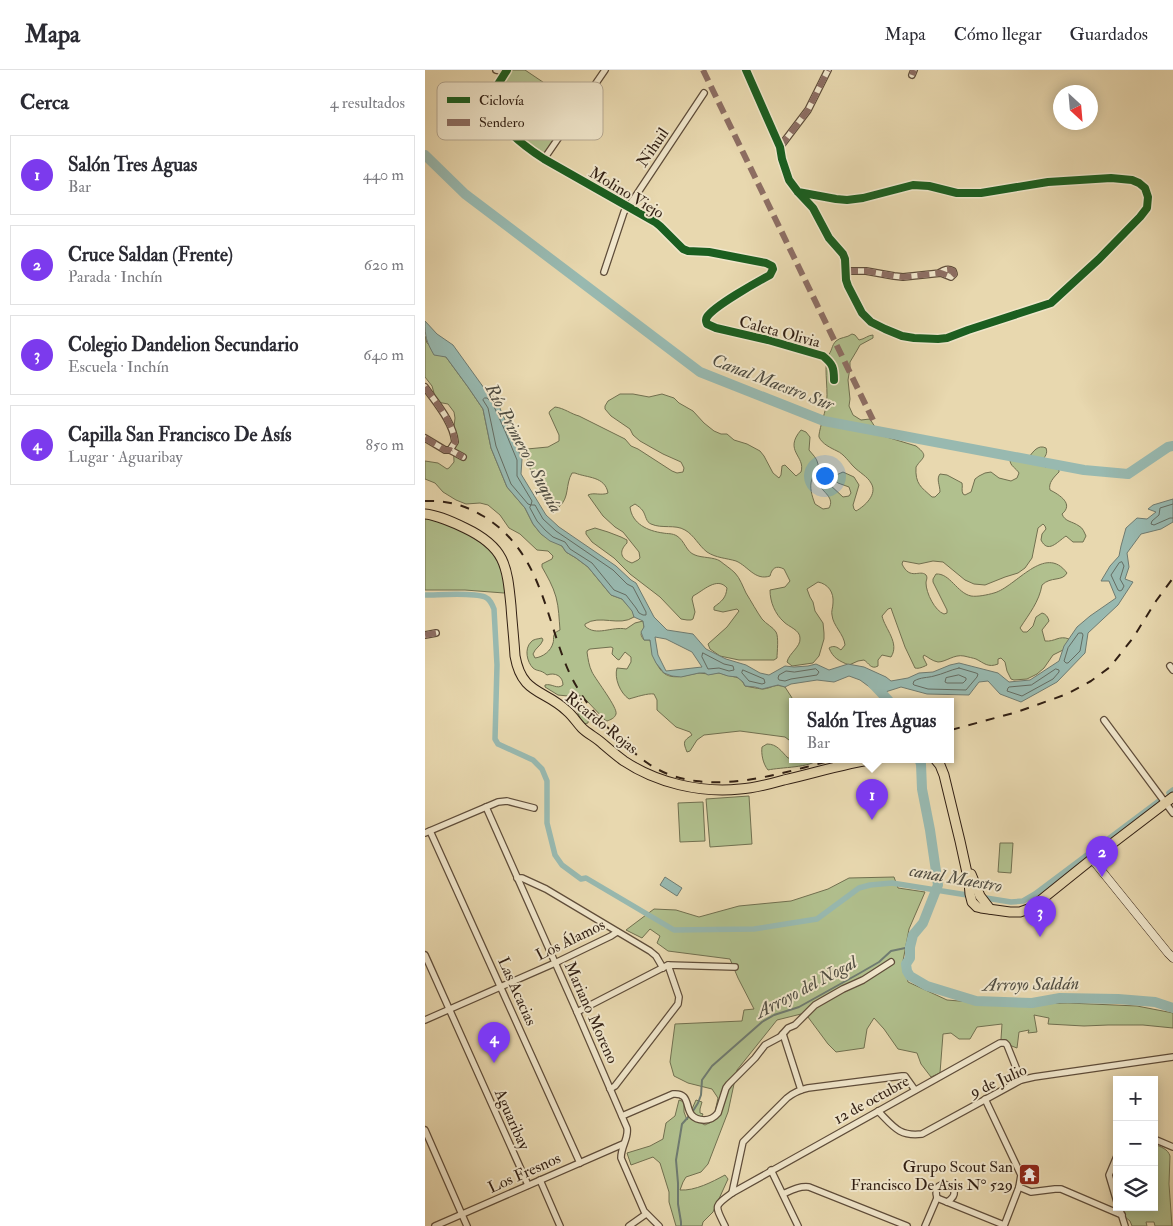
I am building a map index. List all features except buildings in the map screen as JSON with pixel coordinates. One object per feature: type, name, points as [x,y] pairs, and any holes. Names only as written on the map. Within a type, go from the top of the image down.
[{"type":"main road","name":"Ricardo Rojas","points":[[425,514],[468,530],[484,539],[496,550],[508,575],[515,656],[521,676],[533,690],[562,706],[584,730],[634,767],[657,778],[684,786],[709,790],[730,790],[752,788],[854,763]]},
{"type":"main road","points":[[938,763],[972,878],[980,896],[990,908],[1016,912],[1035,906],[1054,888],[1169,800]]},
{"type":"main road","points":[[1092,859],[1173,958]]},
{"type":"street","points":[[495,70],[507,71]]},
{"type":"street","points":[[597,82],[605,70]]},
{"type":"street","points":[[746,70],[780,147],[792,184],[798,192],[813,208],[829,238],[841,250],[845,259],[850,290],[862,312],[871,322],[902,336],[947,338],[1051,303],[1143,214],[1148,202],[1147,192],[1142,185],[1132,180],[1111,178],[1047,182],[981,193],[957,193],[929,186],[913,185],[854,199],[836,199],[798,192]]},
{"type":"street","points":[[780,147],[809,110],[828,70]]},
{"type":"street","name":"Molino Viejo","points":[[500,82],[507,71]]},
{"type":"street","name":"Nihuil","points":[[603,272],[624,212],[705,93]]},
{"type":"street","name":"Molino Viejo","points":[[518,140],[544,159],[660,226],[683,249],[709,252],[766,263],[772,266],[773,269],[770,275],[725,302],[711,313],[706,320]]},
{"type":"street","points":[[544,159],[557,140]]},
{"type":"street","points":[[846,271],[866,270],[903,277],[939,273]]},
{"type":"street","name":"Caleta Olivia","points":[[706,320],[707,324],[715,328],[768,340],[823,356],[830,361],[833,367],[834,380]]},
{"type":"street","points":[[425,387],[450,427],[455,442],[450,450]]},
{"type":"street","points":[[425,438],[445,450],[450,450],[463,457]]},
{"type":"street","points":[[425,635],[436,633]]},
{"type":"street","points":[[1104,720],[1169,800],[1173,813]]},
{"type":"street","points":[[428,832],[502,801],[535,808]]},
{"type":"street","name":"Mariano Moreno","points":[[485,807],[622,1116],[628,1132],[621,1150],[621,1158],[644,1211],[659,1226]]},
{"type":"street","name":"Las Acacias","points":[[428,832],[501,986],[580,1162]]},
{"type":"street","points":[[517,878],[522,878],[546,889],[656,956],[666,966],[679,997],[678,1004],[615,1086],[610,1089]]},
{"type":"street","name":"Los Álamos","points":[[425,1020],[555,963],[617,932]]},
{"type":"street","name":"Aguaribay","points":[[425,955],[527,1186]]},
{"type":"street","points":[[622,1116],[677,1094],[684,1097],[690,1114],[695,1119],[702,1120],[715,1117],[726,1088],[765,1045],[781,1037],[788,1028],[795,1025],[815,1005],[863,980],[891,962]]},
{"type":"street","points":[[577,1012],[666,966],[735,966]]},
{"type":"street","points":[[783,1034],[801,1090]]},
{"type":"street","name":"12 de octubre","points":[[725,1226],[717,1206],[719,1202],[732,1193],[1003,1042],[1007,1045],[1021,1080]]},
{"type":"street","name":"9 de Julio","points":[[878,1111],[899,1132],[914,1135],[922,1134],[1021,1080],[1173,1057]]},
{"type":"street","points":[[732,1193],[743,1142],[787,1098],[801,1090],[905,1076],[915,1090]]},
{"type":"street","points":[[937,1198],[1004,1226],[1019,1187],[1021,1175],[985,1099]]},
{"type":"street","points":[[425,1130],[467,1226]]},
{"type":"street","points":[[1158,1141],[1173,1147]]},
{"type":"street","name":"Los Fresnos","points":[[435,1226],[623,1144]]},
{"type":"street","points":[[1113,1166],[1109,1175],[1113,1188]]},
{"type":"street","points":[[771,1170],[798,1226]]},
{"type":"street","points":[[540,1180],[560,1226]]},
{"type":"street","points":[[925,1226],[937,1198],[938,1188],[943,1184],[949,1185],[953,1189],[954,1195],[947,1202]]},
{"type":"street","points":[[783,1194],[803,1186],[809,1187],[907,1226]]},
{"type":"street","points":[[1019,1187],[1031,1192],[1061,1189],[1121,1215]]},
{"type":"street","points":[[1120,1211],[1125,1226]]},
{"type":"street","points":[[629,1226],[646,1214]]},
{"type":"green space","points":[[507,70],[525,70],[543,82],[499,82]]},
{"type":"green space","points":[[521,140],[557,140],[544,159],[531,151]]},
{"type":"green space","points":[[852,334],[859,340],[873,335],[873,338],[860,345],[850,362],[848,380],[849,406],[853,415],[861,420],[870,419],[880,435],[916,446],[923,453],[924,457],[916,467],[917,477],[922,488],[932,497],[935,497],[940,492],[938,480],[940,474],[947,475],[962,483],[962,493],[965,495],[971,492],[975,479],[985,473],[991,472],[999,478],[1011,481],[1017,478],[1019,473],[1010,460],[1017,457],[1029,457],[1036,449],[1041,447],[1047,450],[1042,461],[1045,467],[1053,467],[1059,470],[1053,478],[1050,490],[1058,494],[1066,503],[1067,507],[1062,514],[1063,517],[1082,529],[1086,536],[1083,542],[1073,542],[1066,536],[1053,546],[1047,546],[1041,540],[1042,534],[1046,529],[1043,524],[1038,528],[1032,558],[1025,568],[1018,573],[985,585],[974,584],[965,580],[943,562],[933,561],[919,564],[903,561],[902,564],[908,572],[926,575],[926,587],[929,596],[934,606],[944,614],[947,613],[947,610],[933,582],[936,574],[950,580],[966,594],[976,596],[991,594],[1003,589],[1040,565],[1049,563],[1058,565],[1067,573],[1065,576],[1045,582],[1042,585],[1036,602],[1020,628],[1023,632],[1027,632],[1033,626],[1036,617],[1042,613],[1047,616],[1049,621],[1042,630],[1045,641],[1062,638],[1069,639],[1065,649],[1053,655],[1037,674],[1027,679],[1014,680],[1011,679],[1005,662],[1001,658],[998,659],[998,664],[991,665],[964,656],[938,662],[924,655],[923,657],[927,665],[915,668],[891,608],[882,616],[893,641],[894,647],[891,657],[882,655],[876,667],[872,667],[864,660],[849,665],[845,664],[834,657],[829,648],[835,647],[841,650],[845,645],[843,637],[834,623],[832,612],[833,599],[830,589],[818,582],[807,589],[815,611],[823,623],[824,639],[819,656],[813,663],[792,666],[787,662],[799,644],[800,635],[778,615],[770,594],[770,590],[785,587],[790,581],[784,569],[775,568],[770,576],[756,575],[736,561],[710,554],[681,528],[649,523],[642,510],[635,504],[630,507],[631,513],[642,526],[657,532],[675,535],[680,538],[692,554],[720,561],[733,571],[762,619],[777,634],[777,658],[774,660],[739,660],[720,656],[710,649],[708,644],[727,627],[739,611],[737,609],[723,612],[714,610],[714,607],[725,597],[727,588],[719,583],[714,584],[693,596],[695,612],[693,619],[681,619],[660,597],[592,542],[586,534],[586,531],[595,528],[621,537],[627,540],[622,549],[623,557],[632,563],[640,558],[639,552],[623,532],[603,516],[588,495],[608,493],[603,483],[595,478],[572,473],[565,499],[559,507],[550,502],[532,476],[526,452],[527,449],[548,447],[559,441],[559,435],[549,413],[555,407],[579,416],[625,439],[631,446],[672,471],[677,473],[683,472],[684,468],[681,462],[640,441],[633,435],[630,429],[611,416],[605,409],[608,401],[620,394],[649,397],[662,394],[674,398],[693,411],[714,431],[727,434],[734,440],[760,451],[773,473],[779,478],[782,466],[785,465],[796,476],[801,472],[802,466],[794,448],[794,443],[801,430],[806,432],[810,437],[809,450],[816,458],[818,464],[811,485],[815,504],[823,509],[829,508],[831,501],[818,484],[820,482],[829,484],[843,497],[849,496],[851,493],[849,487],[833,479],[834,476],[843,472],[854,477],[859,485],[853,505],[856,511],[867,503],[872,495],[873,487],[871,483],[842,454],[824,444],[819,437],[827,401],[827,357],[836,341]]},
{"type":"green space","points":[[425,336],[427,343],[446,357],[483,409],[491,448],[507,487],[525,508],[533,524],[541,534],[562,546],[566,552],[588,567],[611,595],[622,599],[633,611],[634,617],[628,620],[597,620],[585,624],[585,626],[594,631],[626,629],[635,623],[643,621],[644,627],[641,636],[644,640],[650,640],[653,655],[658,666],[669,676],[679,677],[700,673],[718,673],[738,678],[745,686],[763,689],[776,686],[785,687],[792,698],[789,698],[789,740],[785,737],[740,731],[704,735],[687,752],[685,742],[692,735],[690,732],[676,727],[657,710],[657,700],[654,694],[629,699],[620,689],[617,681],[617,668],[627,669],[631,662],[631,657],[625,652],[619,660],[617,659],[612,654],[613,648],[611,647],[590,649],[587,652],[592,672],[616,711],[612,719],[605,720],[579,695],[589,719],[588,723],[583,724],[568,696],[558,695],[545,687],[545,685],[561,686],[563,685],[562,679],[553,674],[547,675],[533,668],[528,659],[527,652],[532,641],[542,638],[542,642],[533,654],[535,658],[544,655],[552,646],[554,634],[560,630],[556,597],[542,567],[542,564],[552,559],[553,556],[548,551],[537,550],[520,534],[509,528],[500,515],[488,505],[480,503],[466,504],[456,500],[443,492],[435,483],[425,479],[425,461],[438,463],[447,469],[454,462],[453,436],[455,418],[454,412],[448,404],[437,402],[432,386],[425,377]]},
{"type":"green space","points":[[425,518],[474,534],[490,548],[501,563],[507,589],[504,593],[465,590],[425,590]]},
{"type":"green space","points":[[770,744],[776,747],[789,758],[789,763],[812,763],[768,770],[764,762],[762,747]]},
{"type":"green space","points":[[749,796],[752,844],[710,847],[706,799]]},
{"type":"green space","points":[[703,802],[705,841],[680,842],[678,803]]},
{"type":"green space","points":[[1000,843],[1013,843],[1011,873],[998,872]]},
{"type":"green space","points":[[894,877],[898,888],[925,892],[909,929],[903,961],[908,982],[947,1000],[1007,1005],[1068,1003],[1137,1006],[1173,1013],[1173,1028],[1143,1025],[1084,1026],[1048,1024],[1049,1018],[1034,1015],[1037,1032],[1028,1033],[1029,1030],[1019,1032],[1017,1048],[1001,1039],[1002,1024],[977,1027],[970,1039],[959,1039],[951,1033],[943,1034],[940,1073],[931,1077],[921,1064],[917,1053],[898,1049],[874,1018],[867,1029],[864,1048],[836,1052],[805,1013],[777,1020],[737,1070],[728,1112],[708,1164],[701,1172],[686,1177],[680,1190],[697,1188],[725,1175],[728,1179],[713,1212],[703,1222],[702,1226],[676,1226],[669,1202],[669,1192],[660,1163],[653,1157],[631,1165],[627,1153],[650,1146],[663,1139],[666,1123],[675,1116],[679,1100],[684,1102],[684,1112],[687,1120],[696,1100],[702,1102],[700,1113],[703,1114],[699,1122],[705,1125],[713,1121],[718,1098],[712,1089],[688,1083],[674,1076],[670,1062],[675,1024],[742,1021],[744,1010],[754,1009],[730,959],[668,951],[657,943],[660,936],[650,929],[642,938],[626,930],[654,909],[676,910],[699,917],[739,906],[791,901],[828,889],[849,878]]},
{"type":"green space","points":[[1158,1146],[1162,1147],[1170,1156],[1169,1184],[1172,1226],[1155,1226],[1154,1222],[1146,1222],[1147,1226],[1132,1226],[1123,1211],[1158,1211]]},
{"type":"water","points":[[425,321],[437,334],[453,345],[484,388],[496,399],[522,459],[521,474],[546,515],[559,527],[616,566],[636,583],[654,617],[667,630],[693,634],[706,649],[726,659],[746,665],[760,673],[769,675],[785,666],[794,667],[816,664],[829,670],[848,664],[864,667],[891,681],[908,678],[919,673],[933,672],[959,663],[998,673],[1009,682],[1030,680],[1059,661],[1064,646],[1077,627],[1116,598],[1109,581],[1101,581],[1119,556],[1126,528],[1137,518],[1147,519],[1156,512],[1148,509],[1153,505],[1173,499],[1173,522],[1161,529],[1141,534],[1127,553],[1129,567],[1125,579],[1133,582],[1118,605],[1088,633],[1085,653],[1057,682],[1021,702],[1000,694],[988,681],[979,682],[969,695],[927,694],[901,687],[879,694],[860,680],[849,676],[834,682],[817,680],[791,684],[785,687],[778,685],[762,689],[745,686],[737,677],[719,673],[708,675],[699,673],[681,677],[672,676],[664,673],[656,663],[652,655],[650,640],[644,640],[641,632],[644,627],[643,621],[634,617],[632,611],[622,599],[611,595],[588,567],[566,552],[562,546],[550,541],[541,534],[533,524],[525,508],[507,487],[491,448],[483,409],[446,357],[434,355],[429,346]],"holes":[[[655,637],[666,639],[692,652],[702,667],[666,671],[658,655]]]},
{"type":"water","points":[[665,877],[682,888],[677,896],[660,885]]},
{"type":"waterway","name":"Canal Maestro Sur","points":[[425,155],[465,194],[700,372],[824,421],[1084,470],[1128,474],[1168,447],[1173,446]]},
{"type":"waterway","name":"canal Maestro","points":[[425,595],[480,595],[488,599],[492,604],[494,609],[497,665],[495,739],[498,744],[533,760],[542,769],[547,781],[547,823],[555,855],[562,865],[581,879],[586,878],[674,930],[754,929],[817,919],[859,888],[892,883],[1011,902],[1023,901],[1159,801]]},
{"type":"waterway","name":"Arroyo Saldán","points":[[872,683],[886,698]]},
{"type":"waterway","name":"Arroyo Saldán","points":[[921,763],[922,789],[938,885],[923,923],[913,935],[910,958],[906,964],[910,976],[927,986],[976,1001],[1032,1003],[1060,998],[1118,999],[1155,1002],[1173,1008]]},
{"type":"waterway","points":[[1169,793],[1173,790]]},
{"type":"waterway","name":"Arroyo del Nogal","points":[[693,1111],[701,1095],[702,1080],[712,1066],[762,1022],[774,1015],[799,1007],[879,962],[891,951],[910,947]]},
{"type":"waterway","name":"Arroyo del Nogal","points":[[681,1226],[676,1160],[682,1124],[690,1115]]},
{"type":"railway","points":[[425,501],[448,502],[476,512],[502,530],[517,546],[537,583],[558,644],[577,688],[608,728],[650,765],[658,770],[685,779],[732,782],[750,780],[821,763]]},
{"type":"railway","points":[[954,729],[1017,712],[1067,694],[1091,681],[1110,667],[1133,638],[1173,578]]},
{"type":"marked path","points":[[703,70],[873,420]]},
{"type":"marked path","points":[[780,147],[808,110],[828,70]]},
{"type":"marked path","points":[[912,75],[914,70]]},
{"type":"marked path","points":[[846,271],[866,271],[903,277],[941,273],[951,277],[954,274],[953,271],[949,270],[939,273]]},
{"type":"marked path","points":[[425,387],[451,427],[455,442],[450,450]]},
{"type":"marked path","points":[[425,438],[445,450],[450,450],[463,457]]},
{"type":"marked path","points":[[425,635],[436,633]]},
{"type":"cycle path","points":[[499,82],[507,70]]},
{"type":"cycle path","points":[[746,70],[780,147],[789,180],[798,192],[813,208],[829,238],[843,254],[846,280],[862,313],[871,322],[902,336],[947,338],[1051,303],[1099,259],[1140,217],[1147,208],[1148,197],[1145,188],[1139,183],[1132,180],[1111,178],[1048,182],[981,193],[957,193],[929,186],[913,185],[863,198],[847,200],[798,192]]},
{"type":"cycle path","points":[[518,140],[544,159],[655,222],[683,249],[709,252],[766,263],[772,266],[773,269],[770,275],[736,294],[711,312],[706,319],[707,324],[823,356],[832,366],[834,380]]},
{"type":"place","name":"Salón Tres Aguas","points":[[872,820]]},
{"type":"place","name":"Cruce Saldan (Frente)","points":[[1102,877]]},
{"type":"place","name":"Colegio Dandelion Secundario","points":[[1040,937]]},
{"type":"place","name":"Capilla San Francisco De Asís","points":[[494,1063]]},
{"type":"place","name":"Grupo Scout San Francisco De Asis N° 529","points":[[1029,1175]]},
{"type":"water label","name":"Río Primero o Suquía","points":[[524,448]]}]
